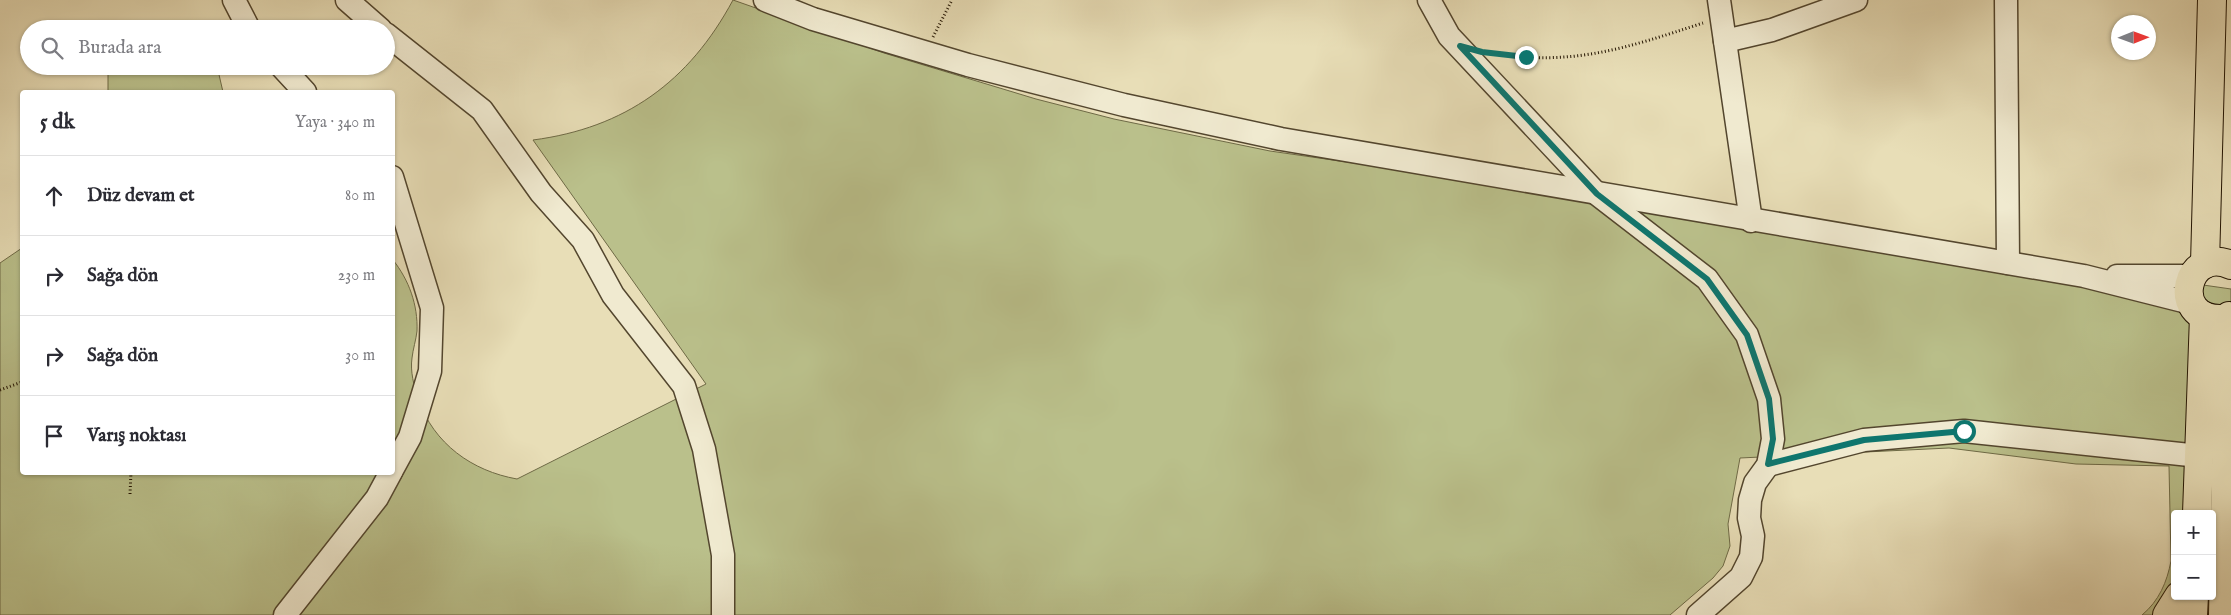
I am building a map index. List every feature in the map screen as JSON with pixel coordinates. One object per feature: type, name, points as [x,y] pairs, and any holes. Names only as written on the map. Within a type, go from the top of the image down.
[{"type":"main road","points":[[2212,0],[2215,267]]},
{"type":"main road","points":[[2214,313],[2188,294],[2231,250]]},
{"type":"main road","points":[[2197,510],[2199,456],[2214,313]]},
{"type":"main road","points":[[2214,313],[2223,615]]},
{"type":"main road","points":[[2167,615],[2176,600]]},
{"type":"main road","points":[[2193,615],[2194,600]]},
{"type":"street","points":[[234,0],[244,20]]},
{"type":"street","points":[[347,0],[370,20]]},
{"type":"street","points":[[765,0],[813,19],[925,53],[1124,105],[1281,139],[1751,221],[2084,276],[2214,313]]},
{"type":"street","points":[[1429,0],[1449,36],[1597,194],[1707,279],[1747,335],[1769,399],[1773,439],[1768,464],[1756,483],[1750,500],[1749,518],[1754,536],[1751,557],[1741,577],[1698,615]]},
{"type":"street","points":[[1725,41],[1772,30],[1856,0]]},
{"type":"street","points":[[2006,0],[2008,263]]},
{"type":"street","points":[[1720,9],[1751,221]]},
{"type":"street","points":[[395,41],[482,110],[541,193],[583,240],[613,295],[684,386],[704,449],[722,545],[723,615]]},
{"type":"street","points":[[289,75],[302,90]]},
{"type":"street","points":[[395,186],[432,308],[430,371],[410,438],[395,466]]},
{"type":"street","points":[[2084,276],[2215,267]]},
{"type":"street","points":[[1768,464],[1864,440],[1964,431],[2199,456]]},
{"type":"street","points":[[285,615],[377,498],[390,475]]},
{"type":"path","points":[[925,53],[952,0]]},
{"type":"path","points":[[1460,46],[1512,56],[1573,57],[1621,49],[1720,9]]},
{"type":"path","points":[[0,390],[20,383]]},
{"type":"path","points":[[130,494],[131,475]]},
{"type":"green space","points":[[733,0],[884,53],[1036,99],[1114,119],[1270,151],[2231,289],[2231,615],[2142,615],[2158,597],[2171,561],[2169,466],[2076,464],[1949,448],[1740,458],[1728,524],[1730,546],[1723,566],[1713,578],[1670,615],[0,615],[0,263],[20,249],[20,475],[395,475],[395,263],[408,284],[416,312],[417,331],[412,358],[412,373],[418,399],[425,415],[444,442],[457,453],[485,469],[517,479],[706,384],[533,140],[566,134],[597,125],[625,112],[651,96],[675,77],[696,55],[716,29]]},
{"type":"green space","points":[[108,75],[219,75],[223,90],[108,90]]},
{"type":"route","points":[[1526,57],[1482,52],[1460,46],[1597,194],[1707,279],[1747,335],[1769,399],[1773,439],[1768,464],[1864,440],[1964,431]]}]
